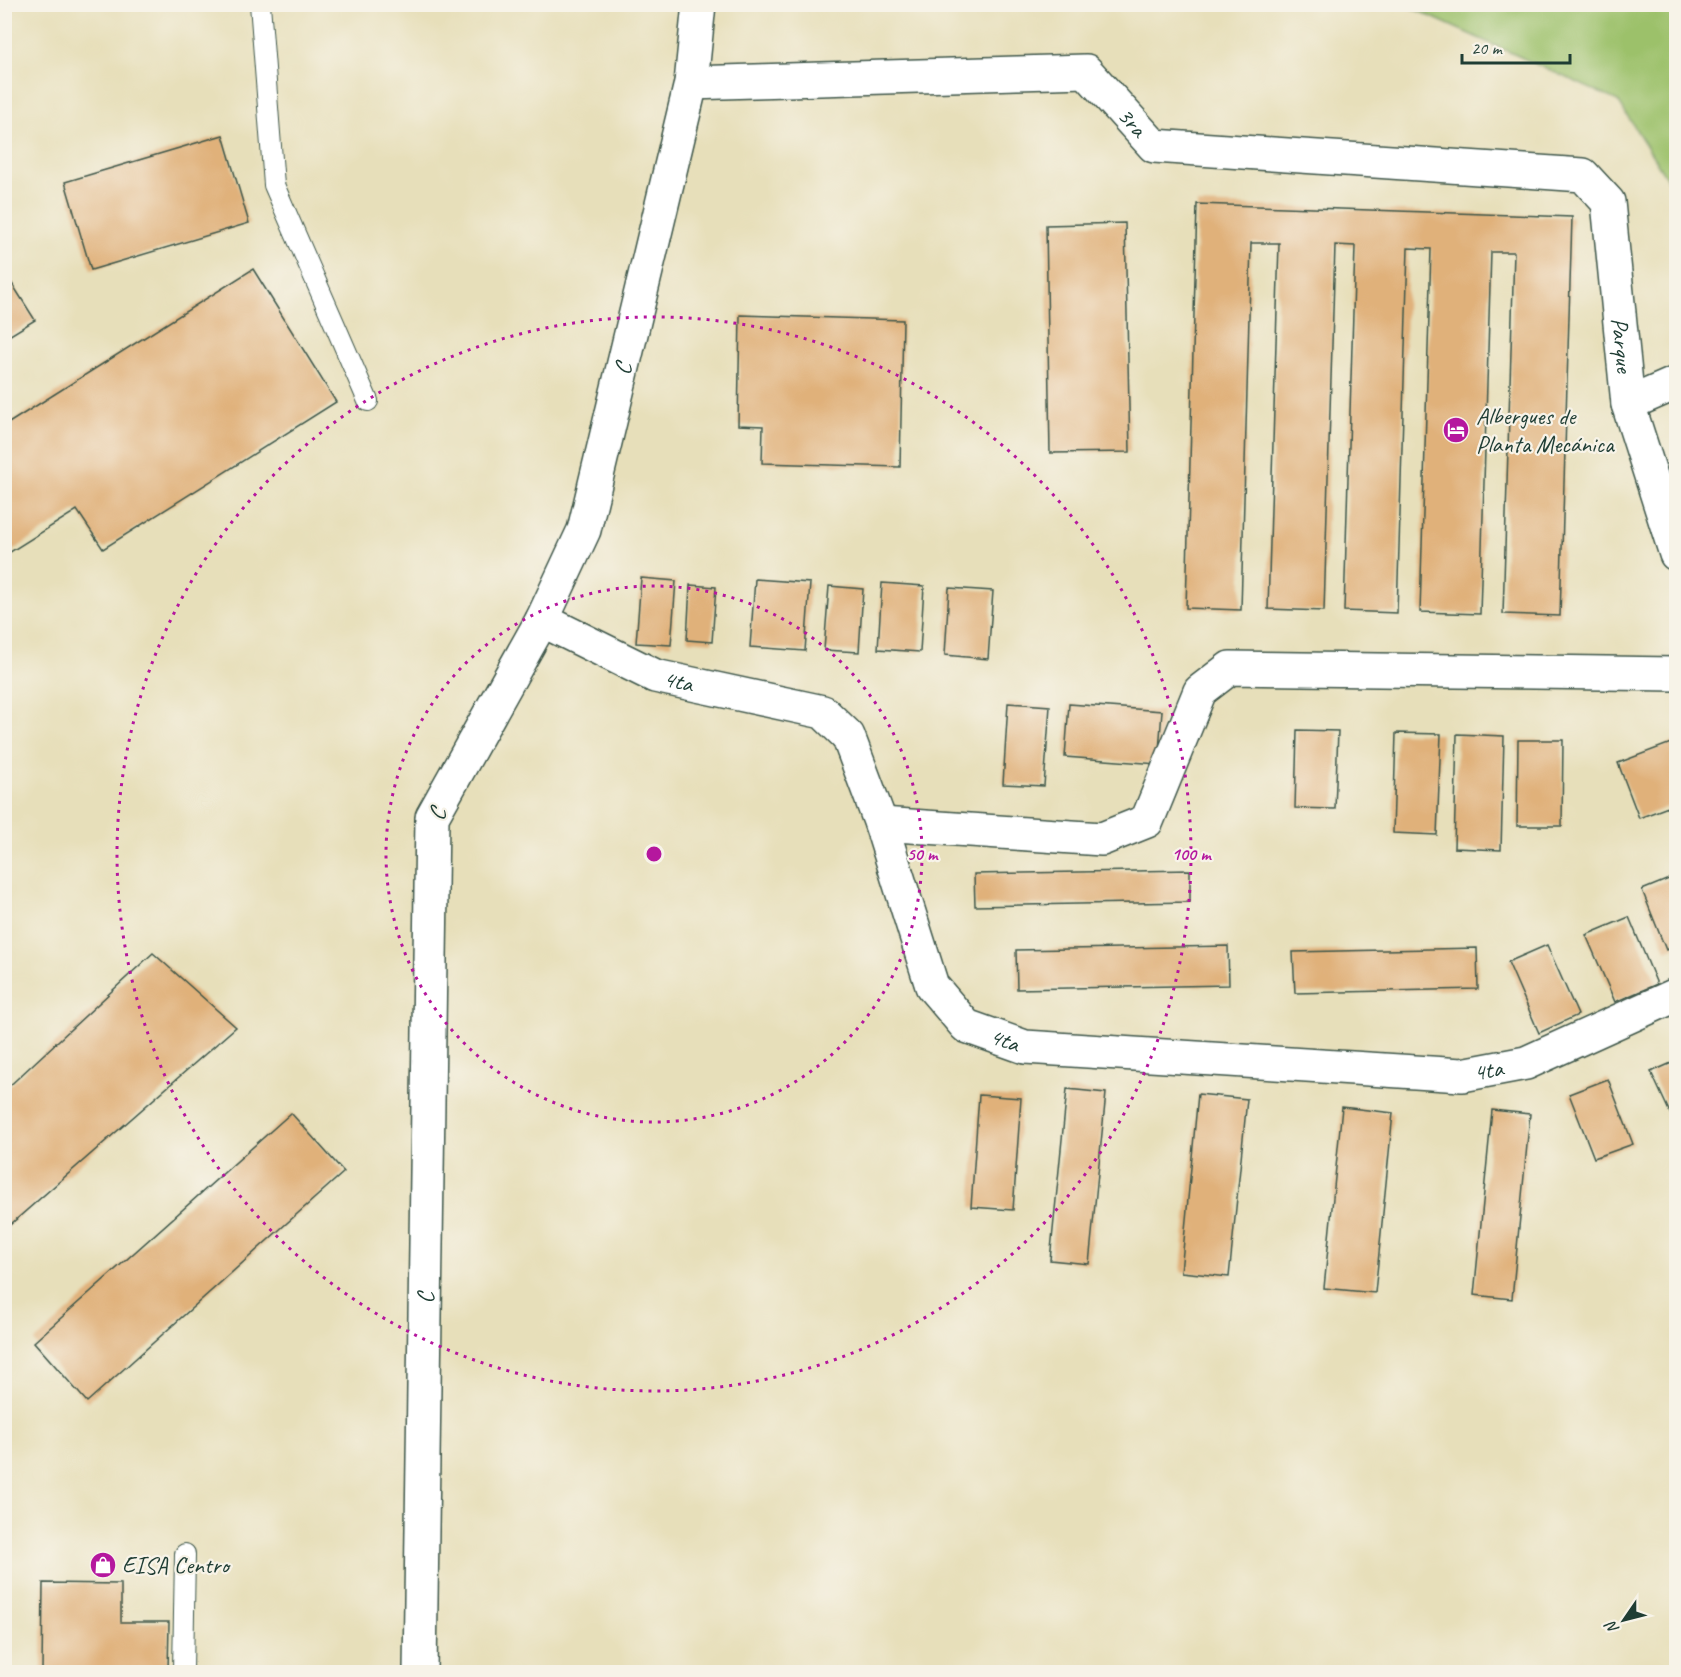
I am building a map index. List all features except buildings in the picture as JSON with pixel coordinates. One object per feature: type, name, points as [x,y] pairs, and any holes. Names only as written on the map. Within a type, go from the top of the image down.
[{"type":"street","name":"C","points":[[420,1672],[432,817],[542,620],[584,530],[691,83],[699,4]]},
{"type":"street","name":"3ra","points":[[691,83],[1086,71],[1154,146],[1583,175]]},
{"type":"street","name":"Parque","points":[[1583,175],[1608,202],[1628,404],[1677,554]]},
{"type":"street","points":[[1628,404],[1677,382]]},
{"type":"street","name":"4ta","points":[[542,620],[655,676],[823,712],[848,736],[881,824],[932,986],[966,1026],[1025,1047],[1462,1075],[1526,1063],[1677,995]]},
{"type":"street","points":[[881,824],[1102,839],[1147,821],[1200,690],[1230,668],[1677,674]]},
{"type":"lane","points":[[260,4],[274,185],[368,401]]},
{"type":"lane","points":[[183,1672],[185,1554]]},
{"type":"green space","points":[[1405,5],[1676,5],[1676,193],[1618,101]]},
{"type":"place","name":"Albergues de Planta Mecánica","points":[[1456,430]]},
{"type":"place","name":"EISA Centro","points":[[103,1565]]}]
